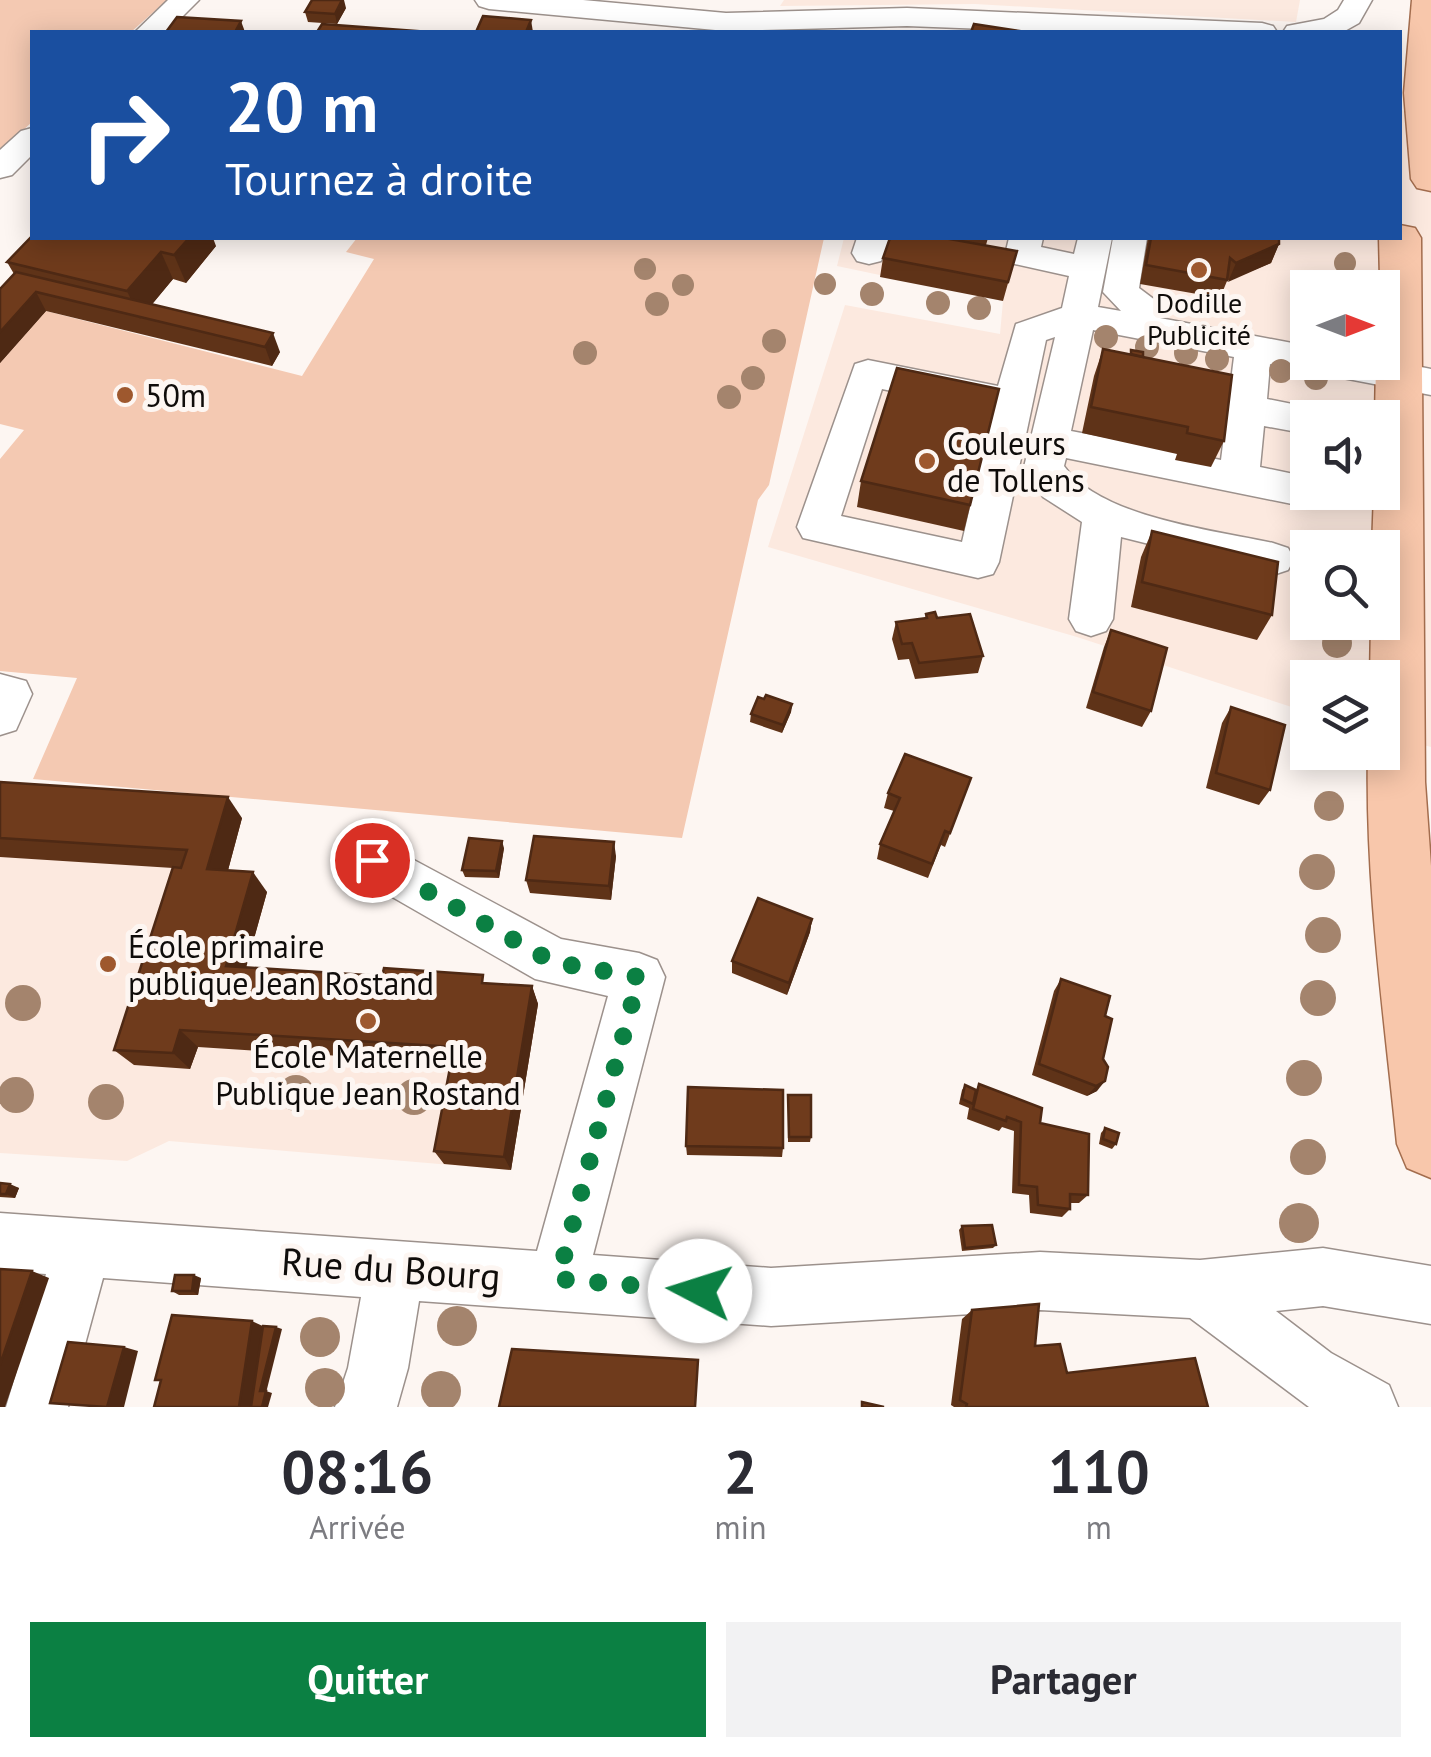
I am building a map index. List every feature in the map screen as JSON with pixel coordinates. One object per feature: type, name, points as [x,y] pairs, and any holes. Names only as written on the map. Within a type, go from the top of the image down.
[{"type":"main road","points":[[1402,0],[1402,30]]},
{"type":"main road","points":[[1430,0],[1427,84],[1431,178]]},
{"type":"main road","points":[[1400,240],[1415,378],[1396,782],[1406,926],[1431,1144]]},
{"type":"street","points":[[152,30],[186,0]]},
{"type":"street","points":[[489,0],[687,9],[826,10],[921,18],[1141,20],[1242,30]]},
{"type":"street","points":[[1325,30],[1346,21],[1358,0]]},
{"type":"street","points":[[0,168],[30,140]]},
{"type":"street","points":[[1026,240],[1022,255],[1092,253],[1044,467],[1048,481],[1103,518],[1273,558]]},
{"type":"street","points":[[1130,240],[1121,292],[1142,309],[1141,327]]},
{"type":"street","points":[[1013,402],[868,373],[817,527],[978,562],[1029,333],[1078,315],[1290,356]]},
{"type":"street","points":[[1216,545],[1246,409],[1253,349]]},
{"type":"street","points":[[1246,409],[1290,417]]},
{"type":"street","points":[[1050,441],[1290,489]]},
{"type":"street","points":[[1091,620],[1103,518]]},
{"type":"street","points":[[0,693],[10,694],[0,716]]},
{"type":"street","points":[[372,860],[553,962],[639,977],[558,1279]]},
{"type":"street","name":"Rue du Bourg","points":[[0,1242],[771,1297],[1040,1281],[1200,1289],[1323,1277],[1431,1295]]},
{"type":"street","points":[[37,1407],[82,1250]]},
{"type":"street","points":[[366,1407],[378,1368],[396,1268]]},
{"type":"street","points":[[1200,1289],[1310,1374],[1367,1407]]},
{"type":"shaded area","points":[[0,0],[167,0],[133,30],[30,30],[30,124],[0,151]]},
{"type":"shaded area","points":[[784,0],[1300,0],[1296,22],[975,4],[780,6]]},
{"type":"shaded area","points":[[1402,110],[1431,115],[1431,747],[1400,739],[1400,660],[1290,660],[1290,706],[1077,637],[768,547],[845,305],[1000,334],[1003,301],[837,266],[844,240],[1402,240]]},
{"type":"shaded area","points":[[355,240],[824,240],[769,485],[758,500],[682,838],[33,779],[77,678],[0,671],[0,459],[24,430],[0,424],[0,363],[46,311],[302,376],[374,259],[346,252]]},
{"type":"shaded area","points":[[0,803],[242,818],[223,888],[267,892],[241,983],[538,1004],[511,1170],[169,1141],[127,1161],[0,1153]]},
{"type":"building","points":[[312,0],[342,0],[335,14],[305,12]]},
{"type":"building","points":[[483,16],[531,20],[527,30],[477,30]]},
{"type":"building","points":[[177,17],[241,21],[236,30],[167,30]]},
{"type":"building","points":[[322,24],[403,30],[318,30]]},
{"type":"building","points":[[974,24],[1013,30],[972,30]]},
{"type":"building","points":[[30,238],[187,240],[174,255],[161,252],[127,291],[7,262]]},
{"type":"building","points":[[889,240],[955,240],[1017,251],[1008,282],[883,258]]},
{"type":"building","points":[[1151,240],[1279,240],[1279,244],[1236,263],[1230,258],[1227,280],[1146,265]]},
{"type":"building","points":[[16,272],[273,333],[265,347],[36,292],[0,332],[0,289]]},
{"type":"building","points":[[1103,349],[1232,375],[1224,441],[1187,433],[1188,427],[1091,407]]},
{"type":"building","name":"Couleurs de Tollens","points":[[897,368],[999,389],[970,505],[861,481]]},
{"type":"building","points":[[1152,531],[1278,562],[1272,615],[1142,582]]},
{"type":"building","points":[[935,612],[937,618],[970,614],[983,656],[919,663],[912,643],[902,644],[896,622],[927,618],[926,614]]},
{"type":"building","points":[[1111,630],[1167,648],[1151,711],[1093,692]]},
{"type":"building","points":[[766,695],[792,704],[783,725],[751,714],[758,697],[764,699]]},
{"type":"building","points":[[1231,707],[1285,725],[1270,790],[1216,773]]},
{"type":"building","points":[[905,754],[971,778],[950,833],[945,831],[932,864],[880,844],[900,798],[888,793]]},
{"type":"building","points":[[0,782],[228,797],[207,869],[253,872],[226,966],[382,976],[384,968],[483,975],[482,983],[532,986],[504,1157],[434,1151],[454,1047],[180,1030],[173,1053],[114,1050],[173,867],[181,868],[187,850],[0,838]]},
{"type":"building","points":[[534,836],[614,842],[609,886],[526,880]]},
{"type":"building","points":[[469,838],[502,841],[496,871],[462,870]]},
{"type":"building","points":[[758,898],[812,919],[789,983],[732,961]]},
{"type":"building","points":[[1061,979],[1110,996],[1105,1016],[1112,1019],[1103,1059],[1108,1067],[1105,1081],[1096,1086],[1039,1064]]},
{"type":"building","points":[[979,1084],[1042,1108],[1040,1123],[1089,1134],[1088,1195],[1070,1194],[1070,1209],[1038,1205],[1037,1187],[1019,1185],[1021,1122],[973,1109]]},
{"type":"building","points":[[965,1085],[976,1090],[973,1104],[962,1099]]},
{"type":"building","points":[[688,1087],[783,1090],[783,1148],[686,1146]]},
{"type":"building","points":[[788,1095],[811,1095],[811,1137],[789,1137]]},
{"type":"building","points":[[1105,1128],[1119,1133],[1116,1144],[1103,1139]]},
{"type":"building","points":[[0,1183],[10,1184],[6,1194],[0,1194]]},
{"type":"building","points":[[992,1225],[996,1245],[965,1248],[962,1226]]},
{"type":"building","points":[[0,1269],[32,1271],[0,1365]]},
{"type":"building","points":[[175,1275],[194,1275],[192,1291],[172,1291]]},
{"type":"building","points":[[1039,1304],[1035,1346],[1060,1344],[1067,1373],[1195,1358],[1208,1407],[966,1407],[960,1400],[972,1310]]},
{"type":"building","points":[[172,1315],[252,1321],[239,1407],[154,1407],[161,1380],[155,1380]]},
{"type":"building","points":[[263,1326],[276,1327],[260,1391],[266,1391],[262,1407],[251,1407]]},
{"type":"building","points":[[68,1342],[124,1347],[107,1407],[50,1403]]},
{"type":"building","points":[[512,1349],[698,1360],[695,1407],[499,1407]]},
{"type":"place","name":"Dodille Publicité","points":[[1199,270]]},
{"type":"place","name":"50m","points":[[125,395]]},
{"type":"place","name":"Couleurs de Tollens","points":[[927,461]]},
{"type":"place","name":"École primaire publique Jean Rostand","points":[[108,964]]},
{"type":"place","name":"École Maternelle Publique Jean Rostand","points":[[368,1021]]},
{"type":"route","points":[[372,860],[553,962],[639,977],[558,1279],[700,1291]]}]
